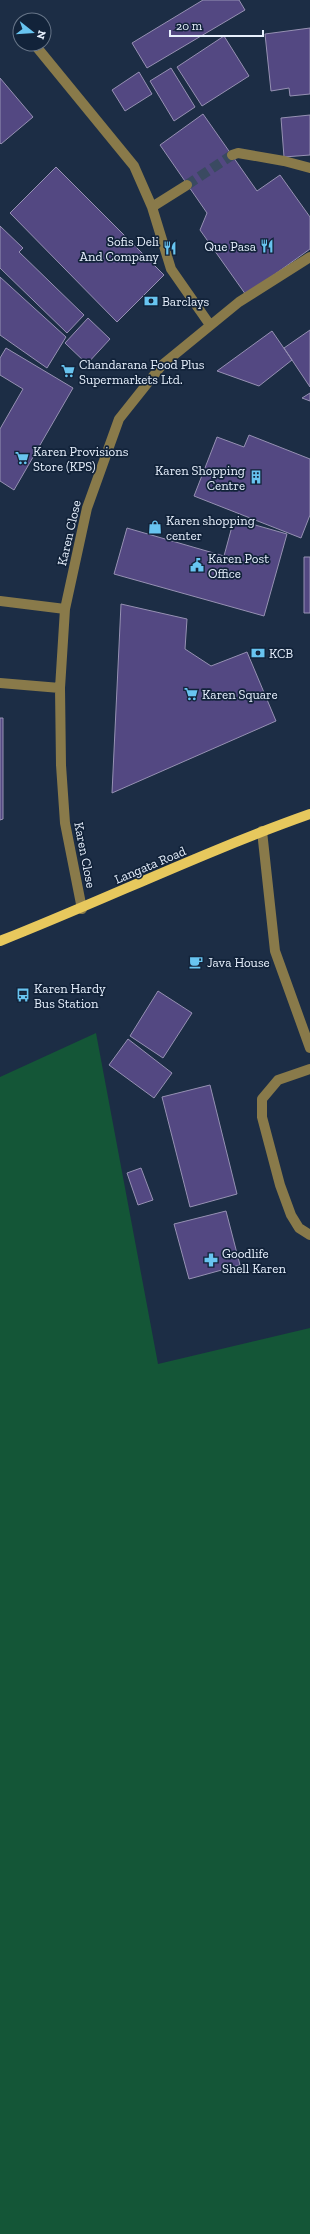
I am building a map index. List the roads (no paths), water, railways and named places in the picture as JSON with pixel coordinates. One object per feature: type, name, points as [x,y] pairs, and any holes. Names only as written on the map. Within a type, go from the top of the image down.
[{"type":"main road","name":"Langata Road","points":[[0,941],[82,909],[262,831],[310,814]]},
{"type":"lane","points":[[41,52],[134,166],[152,207],[171,269],[210,325]]},
{"type":"lane","points":[[232,155],[238,153],[246,154],[310,168]]},
{"type":"lane","points":[[152,207],[187,185]]},
{"type":"lane","name":"Karen Close","points":[[82,909],[65,823],[61,765],[60,688],[65,609],[87,508],[119,419],[162,365],[239,302],[310,257]]},
{"type":"lane","points":[[0,602],[65,609]]},
{"type":"lane","points":[[0,683],[60,688]]},
{"type":"lane","points":[[262,831],[275,951],[310,1048]]},
{"type":"lane","points":[[310,1069],[278,1080],[262,1100],[262,1117],[280,1185],[291,1215],[299,1228],[310,1235]]},
{"type":"tunnel","points":[[187,185],[232,155]]},
{"type":"place","name":"Que Pasa","points":[[267,246]]},
{"type":"place","name":"Sofis Deli And Company","points":[[170,248]]},
{"type":"place","name":"Barclays","points":[[151,301]]},
{"type":"place","name":"Chandarana Food Plus Supermarkets Ltd.","points":[[68,371]]},
{"type":"place","name":"Karen Provisions Store (KPS)","points":[[22,458]]},
{"type":"place","name":"Karen Shopping Centre","points":[[256,477]]},
{"type":"place","name":"Karen shopping center","points":[[155,527]]},
{"type":"place","name":"Karen Post Office","points":[[197,565]]},
{"type":"place","name":"KCB","points":[[258,653]]},
{"type":"place","name":"Karen Square","points":[[191,694]]},
{"type":"place","name":"Java House","points":[[196,962]]},
{"type":"place","name":"Karen Hardy Bus Station","points":[[23,995]]},
{"type":"place","name":"Goodlife Shell Karen","points":[[211,1260]]}]
